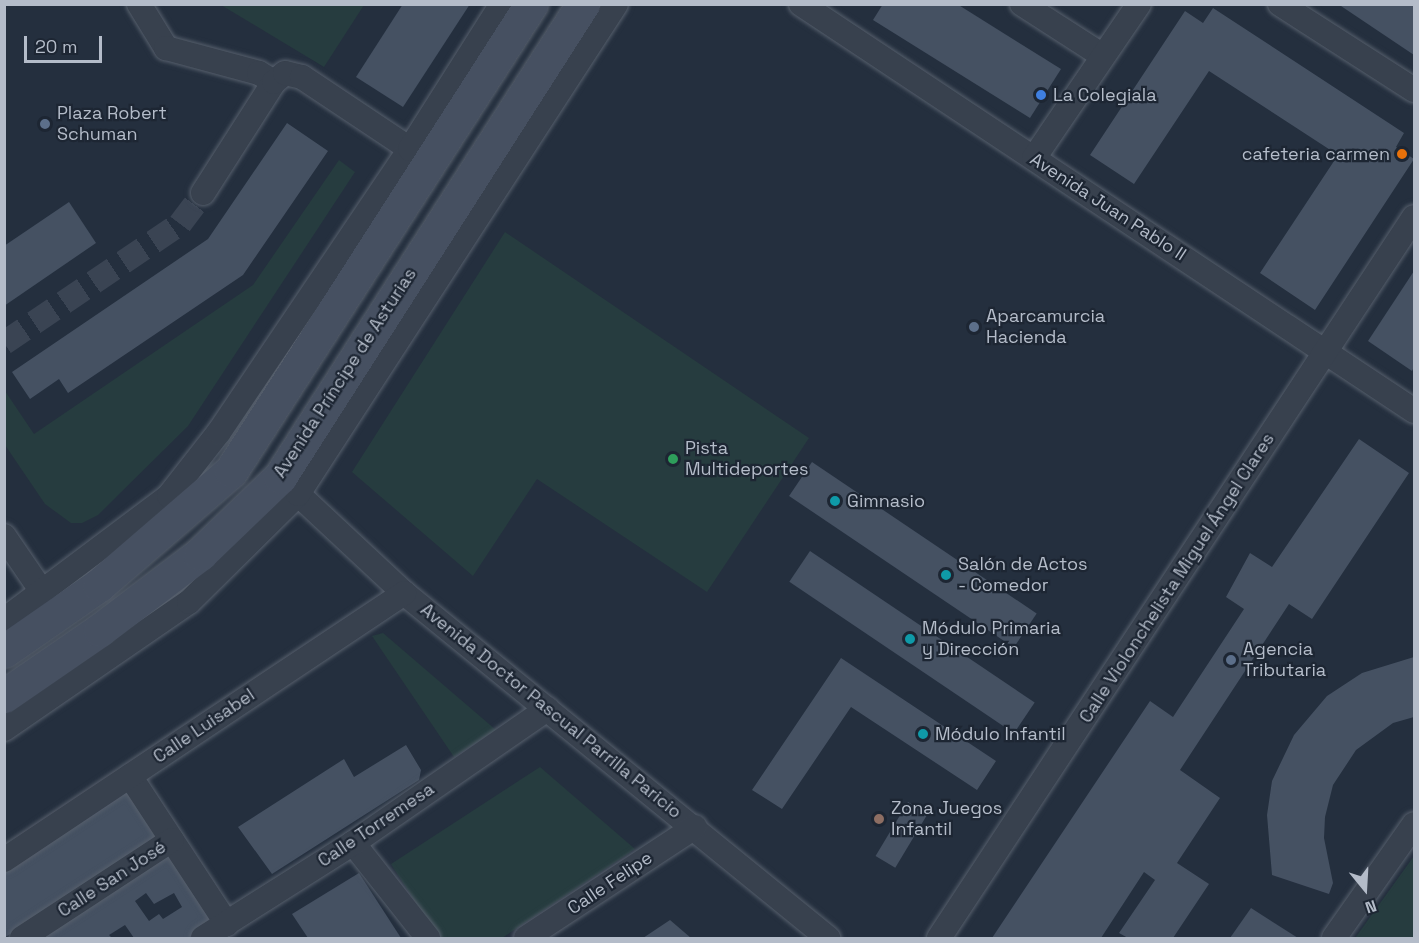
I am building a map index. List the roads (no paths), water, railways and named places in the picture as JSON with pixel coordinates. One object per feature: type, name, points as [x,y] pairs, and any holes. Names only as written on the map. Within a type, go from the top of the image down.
[{"type":"main road","points":[[4,651],[99,585],[231,471],[531,4]]},
{"type":"main road","name":"Avenida Príncipe de Asturias","points":[[4,696],[100,630],[289,485],[583,4]]},
{"type":"street","points":[[139,4],[166,48],[259,73],[273,82]]},
{"type":"street","points":[[4,620],[44,593],[169,496],[219,432],[410,149],[502,4]]},
{"type":"street","points":[[4,729],[189,602],[289,485],[616,4]]},
{"type":"street","points":[[1022,4],[1103,57]]},
{"type":"street","points":[[1034,158],[1139,4]]},
{"type":"street","points":[[1280,4],[1414,90]]},
{"type":"street","name":"Avenida Juan Pablo II","points":[[805,6],[1414,411]]},
{"type":"street","points":[[203,193],[273,82],[285,73],[302,76],[410,149]]},
{"type":"street","name":"Calle Violonchelista Miguel Ángel Clares","points":[[939,939],[1414,217]]},
{"type":"street","name":"Avenida Doctor Pascual Parrilla Paricio","points":[[289,485],[404,593],[695,827],[828,939]]},
{"type":"street","points":[[4,536],[44,593]]},
{"type":"street","name":"Calle Luisabel","points":[[4,860],[404,593]]},
{"type":"street","name":"Calle Torremesa","points":[[203,939],[353,843],[547,709]]},
{"type":"street","points":[[130,776],[226,924]]},
{"type":"street","points":[[1334,939],[1414,824]]},
{"type":"street","name":"Calle Felipe","points":[[526,939],[695,827]]},
{"type":"street","name":"Calle San José","points":[[22,939],[171,840]]},
{"type":"street","points":[[353,843],[428,939]]},
{"type":"tunnel","points":[[4,343],[180,224],[203,193]]},
{"type":"place","name":"La Colegiala","points":[[1041,95]]},
{"type":"place","name":"Plaza Robert Schuman","points":[[45,124]]},
{"type":"place","name":"cafeteria carmen","points":[[1402,154]]},
{"type":"place","name":"Aparcamurcia Hacienda","points":[[974,327]]},
{"type":"place","name":"Pista Multideportes","points":[[673,459]]},
{"type":"place","name":"Gimnasio","points":[[835,501]]},
{"type":"place","name":"Salón de Actos - Comedor","points":[[946,575]]},
{"type":"place","name":"Módulo Primaria y Dirección","points":[[910,639]]},
{"type":"place","name":"Agencia Tributaria","points":[[1231,660]]},
{"type":"place","name":"Módulo Infantil","points":[[923,734]]},
{"type":"place","name":"Zona Juegos Infantil","points":[[879,819]]}]
